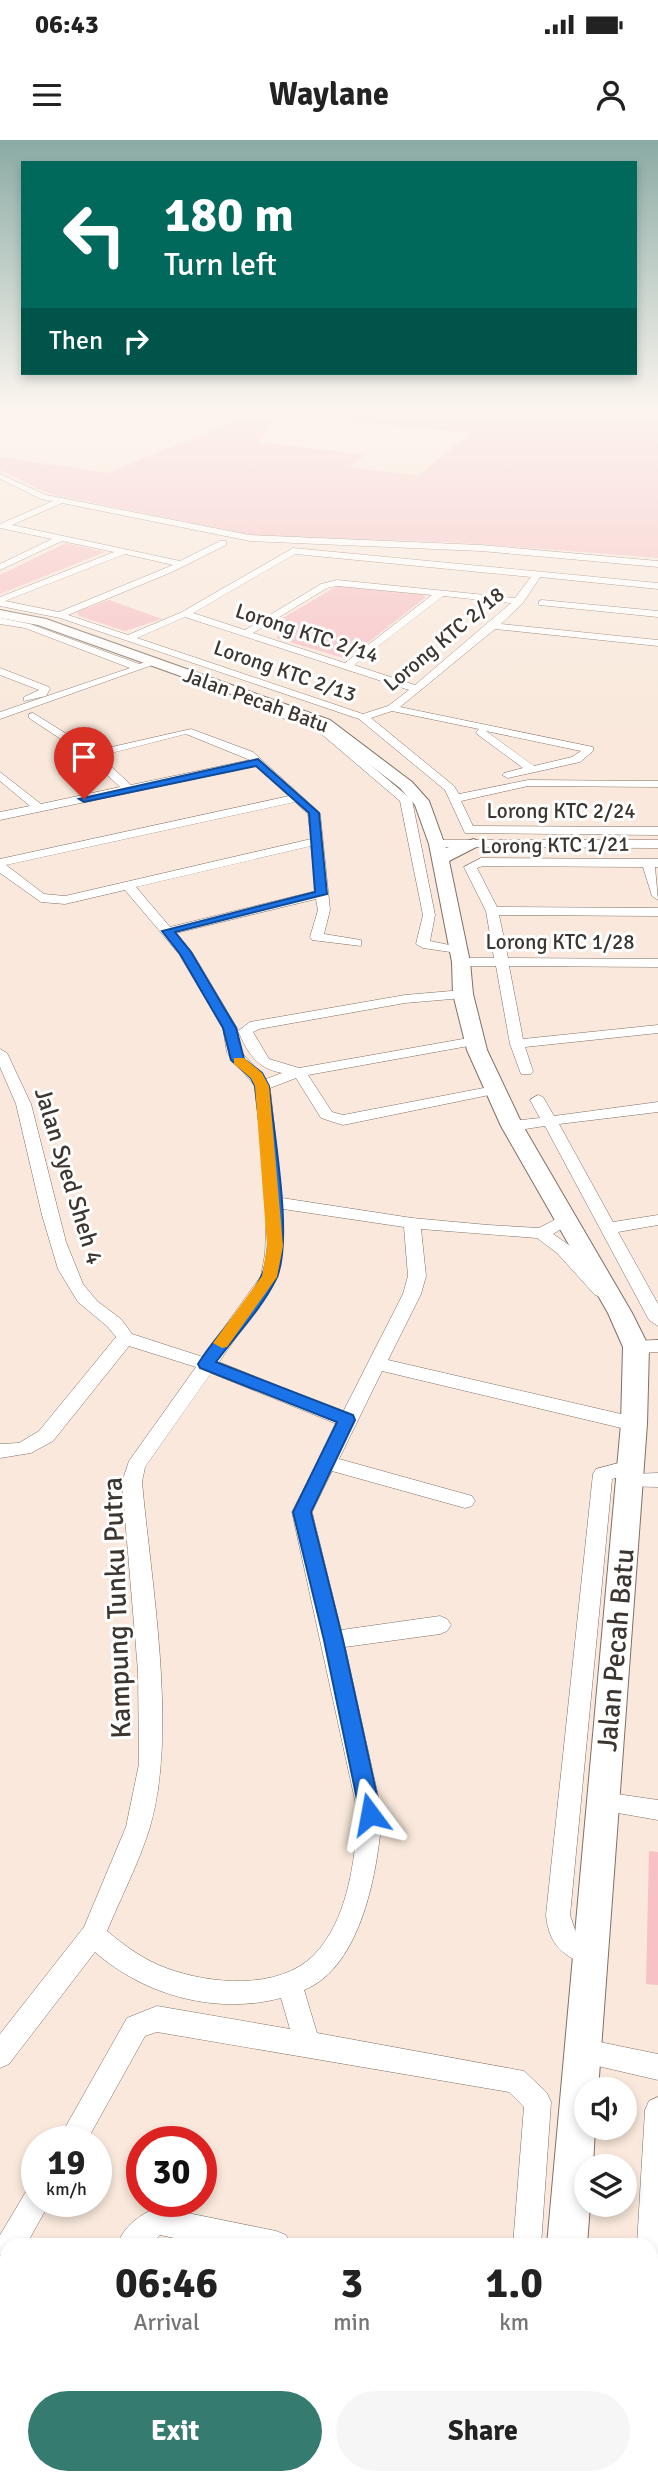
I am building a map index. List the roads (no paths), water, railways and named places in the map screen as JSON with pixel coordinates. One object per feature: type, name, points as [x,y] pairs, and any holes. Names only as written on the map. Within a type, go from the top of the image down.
[{"type":"street","points":[[1,527],[25,516]]},
{"type":"street","points":[[97,516],[223,543],[658,586]]},
{"type":"street","points":[[139,516],[250,538],[471,547],[658,564]]},
{"type":"street","points":[[1,527],[182,564]]},
{"type":"street","points":[[0,568],[61,538]]},
{"type":"street","points":[[41,622],[182,564],[223,543]]},
{"type":"street","points":[[128,638],[185,614],[294,551]]},
{"type":"street","points":[[0,601],[122,552]]},
{"type":"street","name":"Lorong KTC 2/18","points":[[363,717],[392,708],[417,689],[520,601],[537,575]]},
{"type":"street","points":[[245,634],[329,584],[520,601]]},
{"type":"street","points":[[348,666],[441,593]]},
{"type":"street","name":"Lorong KTC 2/13","points":[[0,601],[60,615],[363,717],[454,793]]},
{"type":"street","points":[[542,603],[658,614]]},
{"type":"street","name":"Jalan Pecah Batu","points":[[0,614],[41,622],[147,665],[281,709],[340,732],[406,785],[423,803],[438,852],[460,957],[463,995],[474,1041],[553,1227],[647,1347],[629,1474],[569,2238]]},
{"type":"street","name":"Lorong KTC 2/14","points":[[185,614],[417,689]]},
{"type":"street","points":[[0,621],[27,626],[147,665]]},
{"type":"street","points":[[493,626],[658,643]]},
{"type":"street","points":[[0,662],[30,677],[43,687],[45,692],[0,707]]},
{"type":"street","points":[[0,716],[79,691],[147,665]]},
{"type":"street","points":[[0,671],[79,691]]},
{"type":"street","points":[[392,708],[475,728],[589,750],[576,760],[454,793]]},
{"type":"street","name":"Lorong KTC 1/28","points":[[281,709],[276,712],[327,732],[406,800],[429,915],[423,944],[460,957],[504,962],[658,963]]},
{"type":"street","points":[[33,716],[92,755],[129,789]]},
{"type":"street","points":[[475,728],[533,770]]},
{"type":"street","points":[[92,755],[187,731],[249,754],[314,813],[324,910],[317,937],[356,943]]},
{"type":"street","points":[[0,816],[258,762]]},
{"type":"street","points":[[0,775],[39,808]]},
{"type":"street","points":[[454,793],[528,783],[658,784]]},
{"type":"street","name":"Lorong KTC 2/24","points":[[454,793],[465,828],[472,831],[658,831]]},
{"type":"street","points":[[0,865],[298,798]]},
{"type":"street","points":[[0,865],[41,898],[65,900],[316,842]]},
{"type":"street","points":[[438,852],[474,844],[658,844]]},
{"type":"street","name":"Lorong KTC 1/21","points":[[526,1071],[517,1044],[504,962],[492,911],[470,867],[474,863],[653,863]]},
{"type":"street","points":[[653,863],[658,896]]},
{"type":"street","points":[[128,886],[185,952],[230,1028],[238,1060],[257,1076],[262,1086],[299,1072],[474,1041]]},
{"type":"street","points":[[167,931],[321,894]]},
{"type":"street","points":[[492,911],[658,912]]},
{"type":"street","points":[[299,1072],[268,1068],[257,1058],[245,1031],[247,1027],[405,999],[463,995]]},
{"type":"street","points":[[517,1044],[658,1029]]},
{"type":"street","name":"Jalan Syed Sheh 4","points":[[0,1052],[11,1071],[29,1120],[67,1271],[90,1304],[120,1325],[125,1338]]},
{"type":"street","points":[[299,1072],[326,1115],[342,1120],[495,1090]]},
{"type":"street","name":"Kampung Tunku Putra","points":[[0,2055],[93,1935],[138,1828],[150,1764],[149,1671],[132,1482],[136,1466],[269,1277],[276,1232],[262,1086]]},
{"type":"street","points":[[538,1100],[658,1320]]},
{"type":"street","points":[[512,1126],[549,1119],[658,1107]]},
{"type":"street","points":[[273,1202],[412,1223],[553,1227]]},
{"type":"street","points":[[610,1228],[658,1220]]},
{"type":"street","points":[[93,1935],[112,1954],[138,1969],[200,1990],[243,1994],[290,1984],[310,1975],[344,1933],[369,1840],[370,1814],[333,1640],[302,1512],[414,1287],[417,1276],[412,1223]]},
{"type":"street","points":[[0,1451],[13,1452],[31,1447],[46,1436],[125,1338],[206,1364],[346,1420]]},
{"type":"street","points":[[377,1364],[634,1424]]},
{"type":"street","points":[[325,1462],[465,1501]]},
{"type":"street","points":[[592,1955],[568,1947],[559,1932],[558,1915],[603,1474],[629,1474],[658,1480]]},
{"type":"street","points":[[333,1640],[440,1625]]},
{"type":"street","points":[[603,1801],[658,1810]]},
{"type":"street","points":[[290,1984],[307,2045]]},
{"type":"street","points":[[80,2126],[136,2027],[157,2019],[515,2080],[528,2089],[538,2102],[528,2238]]},
{"type":"street","points":[[585,2052],[658,2067]]},
{"type":"street","points":[[652,2238],[658,2110]]},
{"type":"street","points":[[14,2238],[27,2217]]},
{"type":"street","points":[[137,2238],[146,2227],[158,2221],[242,2238]]}]
